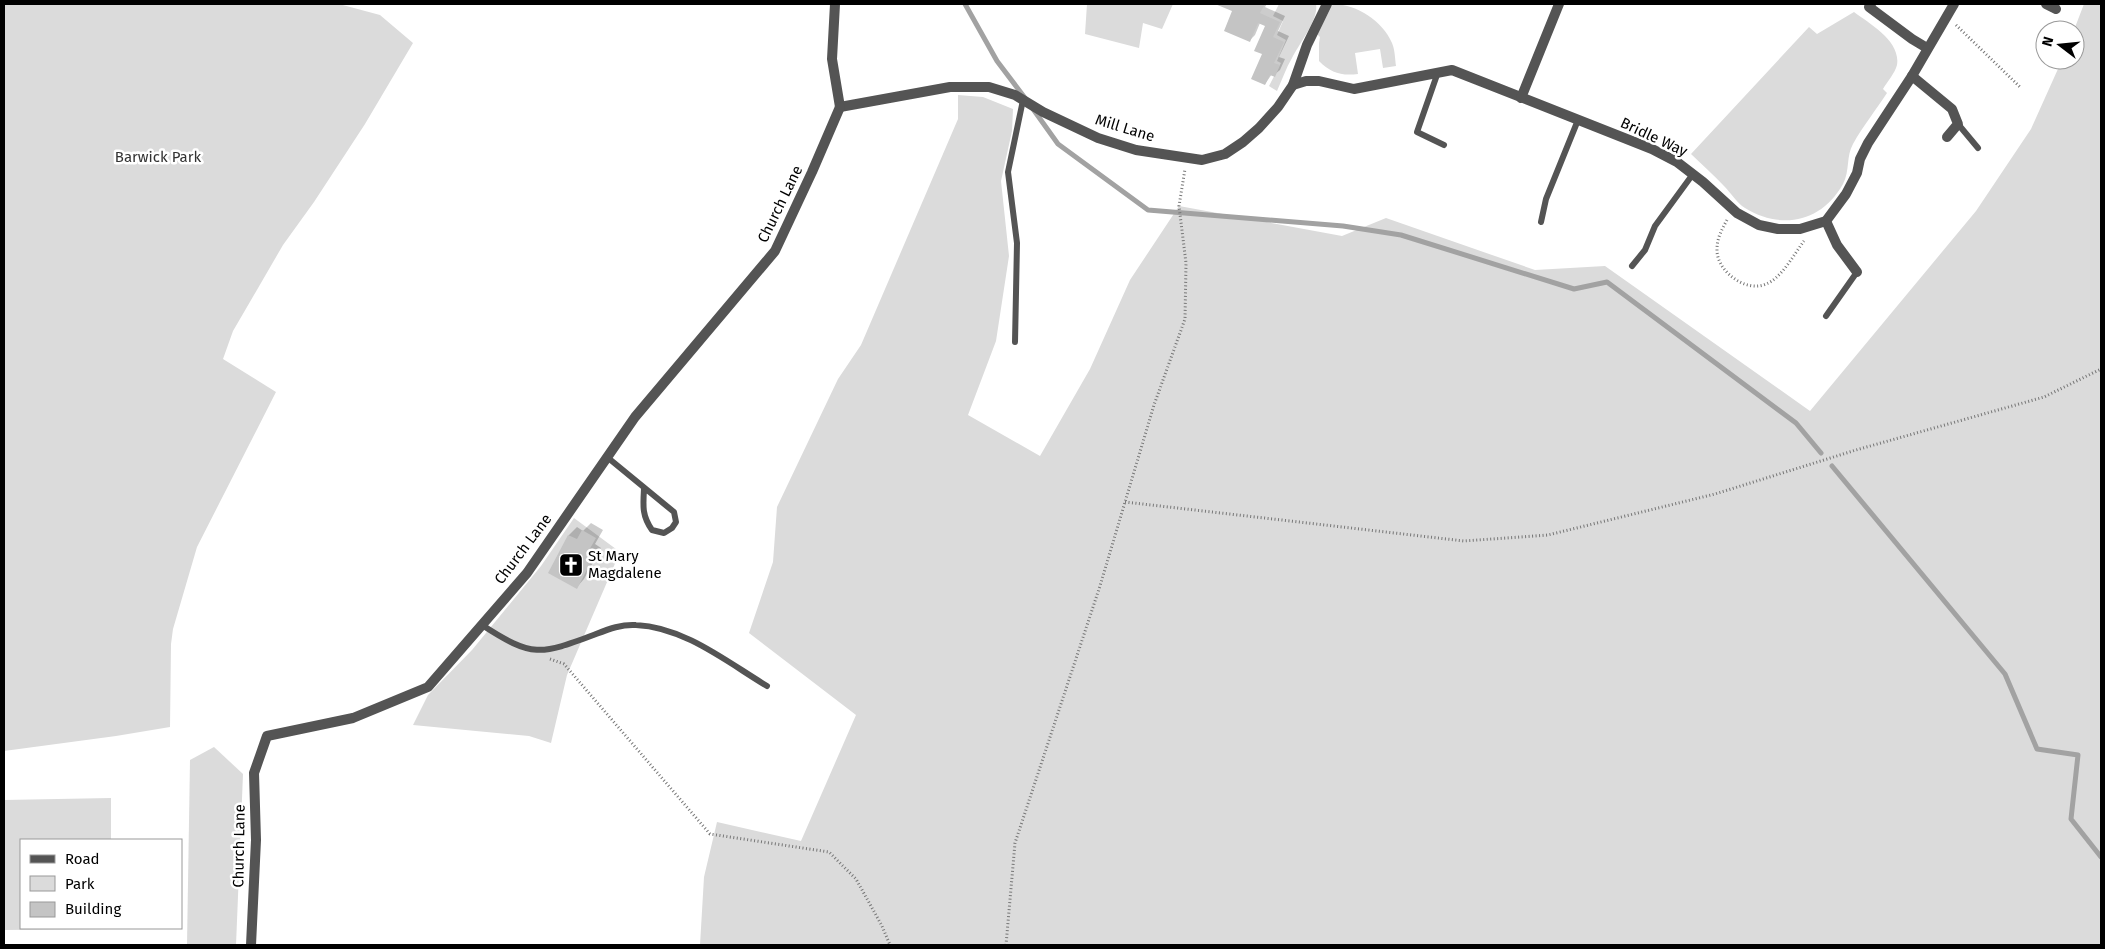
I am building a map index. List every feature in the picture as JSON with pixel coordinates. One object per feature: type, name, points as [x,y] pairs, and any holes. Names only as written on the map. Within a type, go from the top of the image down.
[{"type":"street","points":[[836,4],[832,59],[840,107]]},
{"type":"street","name":"Mill Lane","points":[[840,107],[950,87],[989,87],[1015,95],[1043,112],[1098,138],[1136,150],[1202,160],[1224,154],[1243,142],[1278,107],[1293,85],[1307,45],[1327,4]]},
{"type":"street","points":[[1521,98],[1559,4]]},
{"type":"street","points":[[1857,272],[1837,245],[1826,221],[1846,194],[1858,173],[1860,159],[1868,143],[1912,76],[1926,48],[1954,4]]},
{"type":"street","points":[[2046,4],[2056,9]]},
{"type":"street","points":[[1868,5],[1912,40],[1926,48]]},
{"type":"street","name":"Bridle Way","points":[[1293,85],[1306,81],[1319,81],[1354,89],[1452,70],[1652,149],[1677,162],[1732,209],[1744,218],[1759,225],[1778,229],[1804,228],[1826,221]]},
{"type":"street","points":[[1912,76],[1952,109],[1958,124],[1947,136]]},
{"type":"street","name":"Church Lane","points":[[250,945],[256,840],[254,773],[267,736],[353,718],[428,687],[527,573],[634,417],[775,251],[840,107]]},
{"type":"lane","points":[[1438,72],[1417,132],[1444,145]]},
{"type":"lane","points":[[1015,342],[1017,242],[1008,172],[1023,100]]},
{"type":"lane","points":[[1541,222],[1546,199],[1578,120]]},
{"type":"lane","points":[[1958,124],[1978,148]]},
{"type":"lane","points":[[1632,266],[1645,250],[1655,226],[1692,174]]},
{"type":"lane","points":[[1826,316],[1857,272]]},
{"type":"lane","points":[[607,457],[674,512],[676,522],[672,528],[664,533],[652,530],[644,517],[642,509],[644,489]]},
{"type":"lane","points":[[482,625],[516,645],[533,650],[554,650],[617,626],[658,627],[701,646],[767,686]]},
{"type":"path","points":[[1946,16],[2020,87]]},
{"type":"path","points":[[1006,945],[1015,843],[1100,586],[1154,405],[1185,319],[1186,263],[1179,206],[1187,158]]},
{"type":"path","points":[[1732,209],[1720,232],[1716,250],[1722,266],[1740,283],[1750,287],[1766,284],[1776,278],[1804,240],[1804,228]]},
{"type":"path","points":[[1125,502],[1464,541],[1548,535],[1715,494],[1856,450],[2044,397],[2101,369]]},
{"type":"path","points":[[547,658],[564,664],[710,834],[829,852],[856,879],[882,926],[890,945]]},
{"type":"green space","name":"Barwick Park","points":[[4,4],[339,4],[380,15],[413,43],[365,124],[314,202],[283,245],[233,331],[223,359],[276,392],[197,547],[173,629],[171,644],[170,727],[4,751]]},
{"type":"green space","points":[[1087,4],[1173,4],[1162,29],[1143,23],[1139,48],[1085,34]]},
{"type":"green space","points":[[1279,4],[1316,4],[1316,10],[1312,24],[1290,62],[1277,91],[1269,86],[1281,63],[1277,61],[1286,40],[1277,35],[1283,21],[1273,16]]},
{"type":"green space","points":[[1333,4],[1351,7],[1368,15],[1375,21],[1388,35],[1393,46],[1396,66],[1383,68],[1380,49],[1355,53],[1358,74],[1337,73],[1319,61],[1320,37],[1317,34]]},
{"type":"green space","points":[[2084,4],[2101,4],[2101,945],[700,945],[704,877],[717,822],[801,841],[856,715],[749,633],[773,562],[777,507],[838,379],[861,345],[958,119],[958,95],[983,97],[1013,109],[1012,131],[1001,181],[1009,256],[996,341],[968,415],[1040,456],[1090,369],[1130,280],[1179,206],[1342,236],[1386,218],[1535,270],[1605,266],[1810,411],[1976,211],[2031,129],[2058,70],[2085,70],[2085,20],[2078,20]]},
{"type":"green space","points":[[1854,12],[1876,28],[1889,41],[1897,56],[1897,65],[1883,89],[1887,93],[1853,144],[1843,184],[1834,197],[1823,207],[1812,215],[1799,219],[1772,219],[1745,208],[1691,154],[1809,27],[1817,34]]},
{"type":"green space","points":[[574,518],[620,552],[567,675],[551,743],[529,736],[413,725],[428,695],[472,650],[541,566]]},
{"type":"green space","points":[[214,747],[243,774],[236,945],[187,945],[190,760]]},
{"type":"green space","points":[[111,798],[111,839],[20,839],[20,929],[112,929],[4,930],[4,800]]},
{"type":"building","points":[[1215,4],[1265,4],[1260,13],[1280,22],[1273,37],[1284,42],[1274,63],[1280,65],[1275,77],[1270,75],[1265,85],[1251,79],[1262,54],[1254,51],[1265,26],[1258,23],[1250,42],[1224,31],[1232,11]]},
{"type":"building","name":"St Mary Magdalene","points":[[582,530],[596,538],[588,552],[594,556],[577,589],[548,573],[568,535],[577,539]]},
{"type":"waterway","points":[[965,4],[997,61],[1025,98]]},
{"type":"waterway","points":[[1033,109],[1058,144],[1148,210],[1343,226],[1401,235],[1574,289],[1607,282],[1796,423],[1821,453]]},
{"type":"waterway","points":[[1832,466],[2005,674],[2037,749],[2078,755],[2071,819],[2101,857]]},
{"type":"place","name":"St Mary Magdalene","points":[[571,565]]}]
